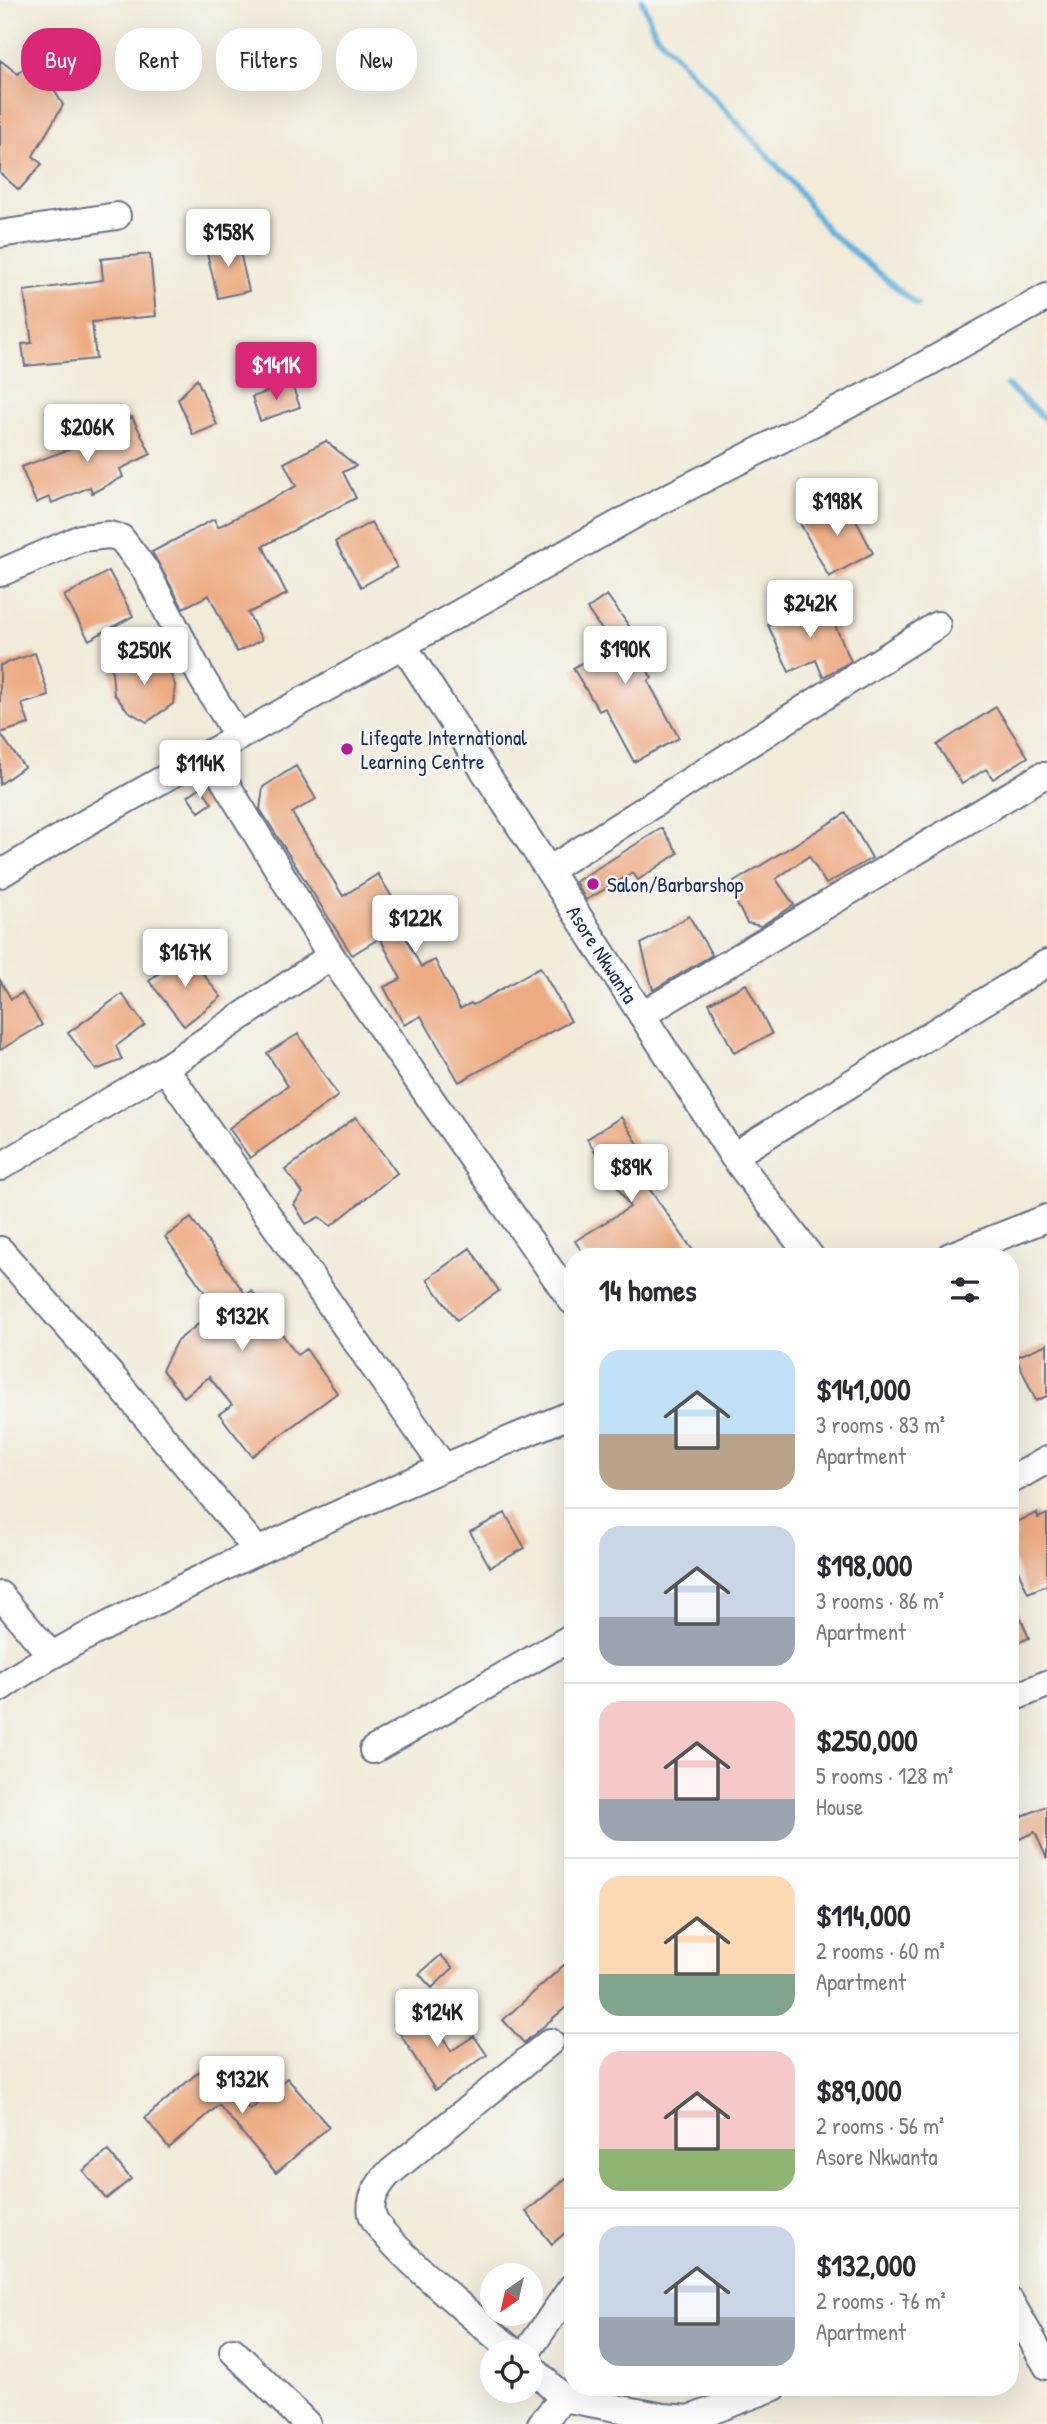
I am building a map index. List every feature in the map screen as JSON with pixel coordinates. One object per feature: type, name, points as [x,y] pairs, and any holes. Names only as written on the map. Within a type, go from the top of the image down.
[{"type":"street","points":[[0,234],[117,216]]},
{"type":"street","points":[[0,874],[237,737],[645,509],[897,380],[1047,297]]},
{"type":"street","points":[[0,573],[81,538],[109,535],[121,538],[146,571],[202,678],[237,737]]},
{"type":"street","points":[[549,870],[937,625]]},
{"type":"street","name":"Asore Nkwanta","points":[[402,645],[733,1156],[804,1248]]},
{"type":"street","points":[[208,754],[331,956],[564,1290]]},
{"type":"street","points":[[642,1015],[1030,783],[1047,776]]},
{"type":"street","points":[[0,1167],[165,1068],[331,956]]},
{"type":"street","points":[[733,1156],[1047,963]]},
{"type":"street","points":[[165,1068],[443,1466]]},
{"type":"street","points":[[970,1248],[1047,1218]]},
{"type":"street","points":[[0,1250],[116,1381],[257,1550]]},
{"type":"street","points":[[0,1688],[50,1654],[257,1550],[443,1466],[564,1418]]},
{"type":"street","points":[[1019,1476],[1047,1460]]},
{"type":"street","points":[[0,1595],[50,1654]]},
{"type":"street","points":[[373,1750],[564,1642]]},
{"type":"street","points":[[1019,1695],[1047,1684]]},
{"type":"street","points":[[500,2340],[422,2271],[383,2231],[373,2218],[372,2202],[387,2175],[550,2042]]},
{"type":"street","points":[[535,2340],[564,2299]]},
{"type":"street","points":[[1019,2317],[1047,2366]]},
{"type":"street","points":[[233,2351],[307,2424]]},
{"type":"street","points":[[543,2379],[563,2399],[690,2419],[750,2396]]},
{"type":"street","points":[[541,2424],[563,2399]]},
{"type":"building","points":[[0,60],[18,74],[21,71],[21,91],[55,91],[63,105],[33,156],[42,164],[19,190],[0,173]]},
{"type":"building","points":[[236,235],[249,291],[218,298],[207,253]]},
{"type":"building","points":[[150,254],[156,316],[92,322],[96,359],[25,366],[22,344],[32,343],[24,291],[103,280],[101,259]]},
{"type":"building","points":[[197,379],[217,425],[193,435],[178,399]]},
{"type":"building","points":[[291,383],[300,407],[260,421],[252,397]]},
{"type":"building","points":[[132,417],[151,454],[120,469],[123,477],[92,493],[90,487],[52,503],[49,497],[36,503],[21,467],[67,450]]},
{"type":"building","points":[[326,441],[356,466],[343,472],[356,498],[263,546],[287,594],[248,613],[262,640],[237,652],[209,595],[183,608],[152,552],[214,519],[218,527],[296,486],[284,463]]},
{"type":"building","points":[[845,499],[873,553],[829,577],[800,523]]},
{"type":"building","points":[[371,522],[397,567],[361,587],[335,542]]},
{"type":"building","points":[[109,571],[133,616],[89,640],[64,596]]},
{"type":"building","points":[[607,595],[639,640],[631,645],[652,678],[648,681],[679,738],[634,762],[605,708],[599,711],[573,668],[612,644],[587,609]]},
{"type":"building","points":[[824,601],[851,661],[823,677],[816,660],[789,672],[768,625]]},
{"type":"building","points":[[35,653],[49,696],[22,704],[29,724],[0,733],[0,665]]},
{"type":"building","points":[[164,658],[175,685],[173,704],[147,722],[128,711],[114,694],[111,662]]},
{"type":"building","points":[[996,707],[1028,757],[993,779],[986,769],[962,784],[937,745]]},
{"type":"building","points":[[0,733],[24,767],[0,784]]},
{"type":"building","points":[[296,766],[316,799],[292,813],[343,896],[378,874],[407,922],[400,926],[421,967],[435,960],[460,1009],[471,1003],[473,1005],[540,967],[571,1021],[459,1082],[421,1016],[404,1025],[384,987],[401,979],[380,938],[352,955],[260,809],[263,787]]},
{"type":"building","points":[[201,787],[212,803],[199,812],[188,796]]},
{"type":"building","points":[[846,813],[872,858],[826,884],[809,856],[776,879],[794,905],[761,926],[747,923],[736,902],[734,882]]},
{"type":"building","points":[[662,828],[678,853],[638,880],[633,873],[586,900],[575,882]]},
{"type":"building","points":[[689,916],[712,955],[653,990],[641,944]]},
{"type":"building","points":[[186,952],[221,997],[184,1026],[149,981]]},
{"type":"building","points":[[0,980],[11,999],[22,993],[42,1025],[0,1050]]},
{"type":"building","points":[[746,984],[772,1034],[734,1053],[709,1003]]},
{"type":"building","points":[[122,994],[145,1025],[116,1046],[122,1060],[96,1070],[68,1033]]},
{"type":"building","points":[[298,1034],[338,1096],[250,1158],[229,1128],[288,1086],[267,1053]]},
{"type":"building","points":[[356,1117],[397,1173],[331,1226],[319,1217],[306,1224],[294,1204],[303,1193],[285,1170]]},
{"type":"building","points":[[621,1117],[654,1169],[641,1177],[691,1248],[580,1248],[575,1241],[630,1207],[587,1139]]},
{"type":"building","points":[[191,1218],[246,1295],[252,1291],[297,1355],[306,1349],[337,1393],[252,1456],[219,1414],[232,1405],[209,1377],[184,1397],[162,1370],[176,1342],[217,1309],[165,1237]]},
{"type":"building","points":[[470,1248],[499,1291],[457,1320],[427,1279]]},
{"type":"building","points":[[1047,1344],[1047,1396],[1036,1401],[1019,1364],[1019,1356]]},
{"type":"building","points":[[505,1513],[525,1548],[490,1567],[470,1532]]},
{"type":"building","points":[[1037,1513],[1038,1518],[1047,1514],[1047,1585],[1028,1593],[1019,1572],[1019,1521]]},
{"type":"building","points":[[1019,1614],[1029,1638],[1019,1642]]},
{"type":"building","points":[[1047,1806],[1047,1859],[1035,1832],[1019,1839],[1019,1817]]},
{"type":"building","points":[[441,1955],[453,1968],[432,1988],[419,1974]]},
{"type":"building","points":[[564,1965],[564,2009],[524,2043],[503,2020]]},
{"type":"building","points":[[424,2006],[451,2051],[474,2036],[487,2055],[435,2090],[394,2024]]},
{"type":"building","points":[[209,2063],[250,2110],[287,2078],[329,2127],[276,2173],[219,2105],[169,2148],[145,2118]]},
{"type":"building","points":[[108,2151],[131,2179],[106,2199],[83,2171]]},
{"type":"building","points":[[564,2180],[564,2234],[552,2244],[526,2212]]},
{"type":"waterway","points":[[642,0],[655,33],[790,180],[827,230],[917,305]]},
{"type":"waterway","points":[[1007,385],[1047,421]]},
{"type":"place","name":"Lifegate International Learning Centre","points":[[347,749]]},
{"type":"place","name":"Salon/Barbarshop","points":[[593,884]]}]
